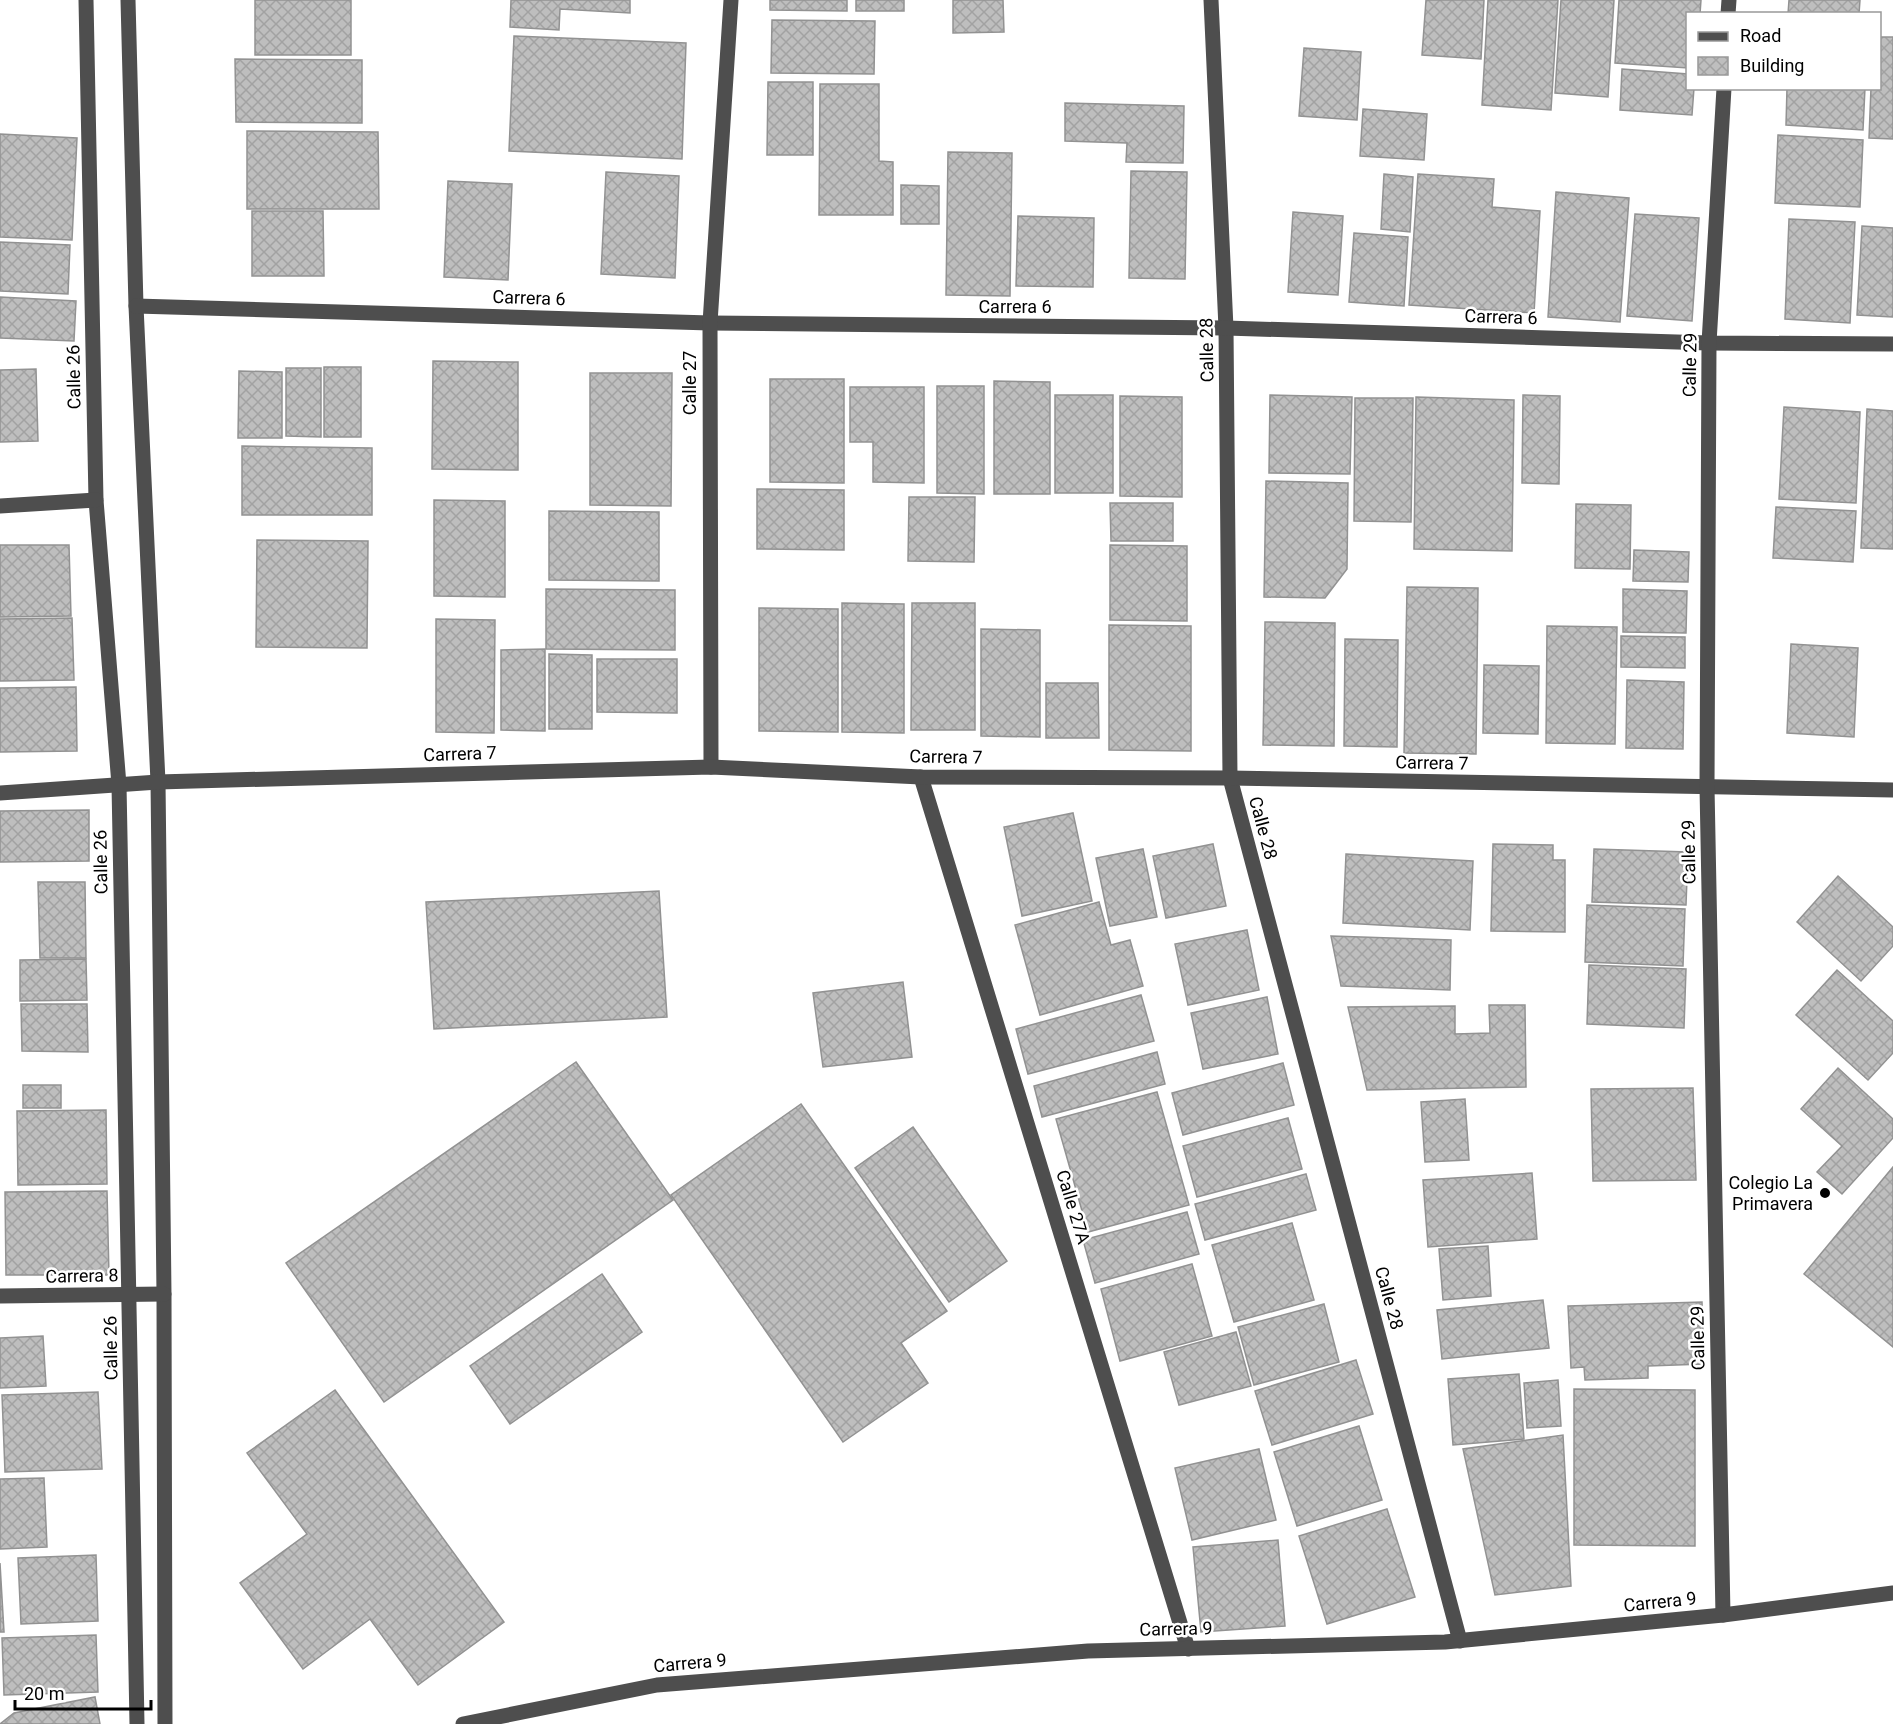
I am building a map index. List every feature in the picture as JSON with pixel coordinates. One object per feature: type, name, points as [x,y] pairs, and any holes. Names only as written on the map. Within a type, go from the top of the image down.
[{"type":"street","name":"Calle 26","points":[[86,0],[96,500],[118,785],[137,1724]]},
{"type":"street","points":[[128,0],[136,306],[158,782],[164,1294],[165,1724]]},
{"type":"street","name":"Calle 27","points":[[711,767],[710,323],[731,0]]},
{"type":"street","name":"Calle 28","points":[[1211,0],[1227,328],[1230,778],[1461,1641]]},
{"type":"street","name":"Calle 29","points":[[1723,1615],[1707,787],[1709,343],[1724,90]]},
{"type":"street","name":"Carrera 6","points":[[136,306],[710,323],[1227,328],[1709,343],[1893,344]]},
{"type":"street","points":[[0,506],[96,500]]},
{"type":"street","name":"Carrera 7","points":[[0,793],[158,782],[711,767],[921,777],[1230,778],[1893,790]]},
{"type":"street","name":"Calle 27A","points":[[921,777],[1188,1649]]},
{"type":"street","name":"Carrera 8","points":[[0,1296],[164,1294]]},
{"type":"street","name":"Carrera 9","points":[[463,1724],[657,1685],[1088,1651],[1461,1641],[1723,1615],[1893,1593]]},
{"type":"building","points":[[255,0],[351,0],[351,55],[255,55]]},
{"type":"building","points":[[511,0],[630,0],[630,13],[560,9],[559,30],[510,27]]},
{"type":"building","points":[[770,0],[847,0],[847,11],[770,10]]},
{"type":"building","points":[[856,0],[904,0],[904,11],[856,11]]},
{"type":"building","points":[[953,0],[1003,0],[1004,32],[953,33]]},
{"type":"building","points":[[1426,0],[1484,0],[1481,59],[1422,55]]},
{"type":"building","points":[[1488,0],[1558,0],[1551,110],[1482,105]]},
{"type":"building","points":[[1561,0],[1614,0],[1608,97],[1555,93]]},
{"type":"building","points":[[1619,0],[1701,0],[1700,12],[1686,12],[1686,68],[1615,63]]},
{"type":"building","points":[[1789,0],[1860,0],[1859,12],[1788,12]]},
{"type":"building","points":[[772,20],[875,21],[874,74],[771,73]]},
{"type":"building","points":[[514,36],[686,43],[682,159],[509,151]]},
{"type":"building","points":[[1881,37],[1893,37],[1893,139],[1869,138],[1871,90],[1881,90]]},
{"type":"building","points":[[1304,48],[1361,52],[1357,120],[1299,116]]},
{"type":"building","points":[[235,59],[362,60],[362,123],[236,122]]},
{"type":"building","points":[[1622,69],[1686,74],[1686,90],[1694,90],[1692,115],[1620,110]]},
{"type":"building","points":[[768,82],[813,82],[813,155],[767,155]]},
{"type":"building","points":[[820,84],[879,84],[879,161],[893,162],[893,215],[819,215]]},
{"type":"building","points":[[1787,90],[1865,90],[1863,130],[1786,125]]},
{"type":"building","points":[[1065,103],[1184,106],[1183,163],[1126,162],[1127,143],[1065,141]]},
{"type":"building","points":[[1363,109],[1427,114],[1424,160],[1360,156]]},
{"type":"building","points":[[247,131],[378,132],[379,209],[247,209]]},
{"type":"building","points":[[0,134],[77,138],[72,240],[0,237]]},
{"type":"building","points":[[1778,135],[1863,140],[1860,207],[1775,203]]},
{"type":"building","points":[[948,152],[1012,153],[1010,296],[946,295]]},
{"type":"building","points":[[1131,171],[1187,172],[1185,279],[1129,278]]},
{"type":"building","points":[[606,172],[679,176],[675,278],[601,274]]},
{"type":"building","points":[[1384,174],[1413,177],[1410,232],[1381,229]]},
{"type":"building","points":[[1418,174],[1494,179],[1492,207],[1540,211],[1534,313],[1409,305]]},
{"type":"building","points":[[448,181],[512,184],[508,280],[444,277]]},
{"type":"building","points":[[901,185],[939,186],[939,224],[901,224]]},
{"type":"building","points":[[1556,192],[1629,198],[1620,322],[1548,317]]},
{"type":"building","points":[[252,211],[323,211],[324,276],[252,276]]},
{"type":"building","points":[[1293,212],[1343,216],[1338,295],[1288,292]]},
{"type":"building","points":[[1635,214],[1699,218],[1692,321],[1627,316]]},
{"type":"building","points":[[1018,216],[1094,218],[1093,287],[1016,286]]},
{"type":"building","points":[[1789,219],[1855,222],[1850,323],[1785,319]]},
{"type":"building","points":[[1862,226],[1893,228],[1893,317],[1857,315]]},
{"type":"building","points":[[1354,233],[1408,237],[1404,306],[1349,302]]},
{"type":"building","points":[[0,242],[70,245],[68,294],[0,291]]},
{"type":"building","points":[[0,297],[76,301],[74,341],[0,338]]},
{"type":"building","points":[[433,361],[518,362],[518,470],[432,469]]},
{"type":"building","points":[[324,367],[361,367],[361,437],[324,437]]},
{"type":"building","points":[[286,368],[321,368],[321,437],[286,436]]},
{"type":"building","points":[[36,369],[38,441],[0,442],[0,370]]},
{"type":"building","points":[[239,371],[282,372],[282,438],[238,438]]},
{"type":"building","points":[[590,373],[672,373],[671,506],[590,505]]},
{"type":"building","points":[[770,379],[844,379],[844,483],[770,482]]},
{"type":"building","points":[[994,381],[1050,382],[1050,494],[994,494]]},
{"type":"building","points":[[937,386],[984,386],[984,494],[937,493]]},
{"type":"building","points":[[850,387],[924,387],[924,483],[873,482],[873,442],[850,442]]},
{"type":"building","points":[[1055,395],[1113,395],[1113,493],[1055,493]]},
{"type":"building","points":[[1270,395],[1352,397],[1350,474],[1269,473]]},
{"type":"building","points":[[1523,395],[1560,396],[1559,484],[1522,483]]},
{"type":"building","points":[[1120,396],[1182,397],[1182,497],[1120,496]]},
{"type":"building","points":[[1416,397],[1514,400],[1512,551],[1414,549]]},
{"type":"building","points":[[1355,398],[1413,398],[1411,522],[1354,521]]},
{"type":"building","points":[[1784,407],[1860,412],[1856,503],[1779,499]]},
{"type":"building","points":[[1867,409],[1893,411],[1893,549],[1861,548]]},
{"type":"building","points":[[242,446],[372,448],[372,515],[242,515]]},
{"type":"building","points":[[1266,481],[1348,483],[1347,569],[1325,598],[1264,597]]},
{"type":"building","points":[[757,489],[844,490],[844,550],[757,549]]},
{"type":"building","points":[[909,497],[975,497],[974,562],[908,561]]},
{"type":"building","points":[[434,500],[505,501],[505,597],[434,596]]},
{"type":"building","points":[[1110,503],[1173,503],[1173,541],[1111,541]]},
{"type":"building","points":[[1576,504],[1631,505],[1630,569],[1575,568]]},
{"type":"building","points":[[1776,507],[1856,511],[1853,562],[1773,558]]},
{"type":"building","points":[[549,511],[659,512],[659,581],[549,580]]},
{"type":"building","points":[[257,540],[368,541],[367,648],[256,647]]},
{"type":"building","points":[[0,545],[69,545],[71,616],[0,617]]},
{"type":"building","points":[[1110,545],[1187,546],[1187,621],[1110,620]]},
{"type":"building","points":[[1634,550],[1689,552],[1688,582],[1633,581]]},
{"type":"building","points":[[1407,587],[1478,588],[1476,754],[1404,753]]},
{"type":"building","points":[[546,589],[675,590],[675,650],[546,649]]},
{"type":"building","points":[[1623,589],[1687,591],[1686,633],[1623,632]]},
{"type":"building","points":[[842,603],[904,604],[904,733],[842,732]]},
{"type":"building","points":[[912,603],[975,603],[975,730],[911,730]]},
{"type":"building","points":[[759,608],[838,609],[838,732],[759,731]]},
{"type":"building","points":[[72,618],[74,680],[0,681],[0,619]]},
{"type":"building","points":[[436,619],[495,620],[494,733],[436,732]]},
{"type":"building","points":[[1265,622],[1335,623],[1334,746],[1263,745]]},
{"type":"building","points":[[1109,625],[1191,626],[1191,751],[1109,750]]},
{"type":"building","points":[[1547,626],[1617,627],[1615,744],[1546,743]]},
{"type":"building","points":[[981,629],[1040,630],[1040,737],[981,736]]},
{"type":"building","points":[[1621,636],[1685,637],[1685,668],[1621,667]]},
{"type":"building","points":[[1345,639],[1398,640],[1397,747],[1344,746]]},
{"type":"building","points":[[1791,644],[1858,648],[1854,737],[1787,733]]},
{"type":"building","points":[[545,649],[545,731],[501,730],[501,650]]},
{"type":"building","points":[[549,654],[592,655],[592,729],[549,729]]},
{"type":"building","points":[[597,659],[677,659],[677,713],[597,712]]},
{"type":"building","points":[[1484,665],[1539,666],[1538,734],[1483,733]]},
{"type":"building","points":[[1627,680],[1684,682],[1683,749],[1626,748]]},
{"type":"building","points":[[1046,683],[1098,683],[1099,738],[1046,738]]},
{"type":"building","points":[[76,687],[77,751],[0,752],[0,688]]},
{"type":"building","points":[[89,810],[89,861],[0,862],[0,811]]},
{"type":"building","points":[[1073,813],[1092,901],[1022,916],[1004,827]]},
{"type":"building","points":[[1213,844],[1226,906],[1166,918],[1153,856]]},
{"type":"building","points":[[1493,844],[1553,845],[1553,860],[1565,860],[1565,932],[1491,931]]},
{"type":"building","points":[[1143,849],[1157,917],[1110,926],[1096,858]]},
{"type":"building","points":[[1594,849],[1688,852],[1686,905],[1592,902]]},
{"type":"building","points":[[1346,854],[1473,861],[1470,930],[1343,923]]},
{"type":"building","points":[[1838,876],[1893,927],[1893,946],[1861,981],[1797,922]]},
{"type":"building","points":[[38,882],[85,882],[86,958],[40,958]]},
{"type":"building","points":[[659,891],[667,1017],[434,1029],[426,902]]},
{"type":"building","points":[[1099,902],[1111,945],[1130,940],[1143,986],[1040,1015],[1015,925]]},
{"type":"building","points":[[1587,905],[1685,909],[1683,966],[1585,962]]},
{"type":"building","points":[[1247,930],[1259,990],[1188,1005],[1175,944]]},
{"type":"building","points":[[1331,936],[1451,940],[1450,990],[1341,986]]},
{"type":"building","points":[[86,959],[87,1000],[20,1001],[20,960]]},
{"type":"building","points":[[1589,965],[1686,969],[1684,1028],[1587,1024]]},
{"type":"building","points":[[1837,970],[1893,1021],[1893,1053],[1868,1080],[1796,1015]]},
{"type":"building","points":[[903,982],[912,1057],[823,1067],[813,993]]},
{"type":"building","points":[[1141,995],[1154,1041],[1028,1074],[1016,1029]]},
{"type":"building","points":[[1267,997],[1278,1054],[1203,1069],[1191,1013]]},
{"type":"building","points":[[21,1004],[87,1004],[88,1052],[22,1051]]},
{"type":"building","points":[[1489,1005],[1525,1005],[1526,1087],[1367,1090],[1348,1007],[1455,1006],[1455,1034],[1490,1033]]},
{"type":"building","points":[[1157,1052],[1165,1084],[1042,1117],[1034,1086]]},
{"type":"building","points":[[576,1062],[673,1200],[384,1402],[286,1263]]},
{"type":"building","points":[[1283,1063],[1294,1105],[1183,1135],[1172,1093]]},
{"type":"building","points":[[1838,1068],[1893,1119],[1893,1138],[1842,1194],[1817,1172],[1842,1146],[1801,1109]]},
{"type":"building","points":[[23,1085],[61,1085],[61,1108],[23,1108]]},
{"type":"building","points":[[1693,1088],[1696,1180],[1593,1181],[1591,1089]]},
{"type":"building","points":[[1157,1092],[1189,1205],[1088,1232],[1056,1119]]},
{"type":"building","points":[[1465,1099],[1469,1160],[1425,1162],[1421,1102]]},
{"type":"building","points":[[801,1104],[947,1311],[901,1343],[928,1383],[843,1442],[671,1195]]},
{"type":"building","points":[[106,1110],[107,1184],[18,1185],[17,1111]]},
{"type":"building","points":[[1288,1118],[1302,1169],[1197,1197],[1183,1146]]},
{"type":"building","points":[[913,1127],[1007,1261],[949,1302],[855,1168]]},
{"type":"building","points":[[1893,1167],[1893,1347],[1804,1274]]},
{"type":"building","points":[[1532,1173],[1537,1239],[1428,1247],[1423,1180]]},
{"type":"building","points":[[1306,1174],[1316,1210],[1205,1240],[1195,1204]]},
{"type":"building","points":[[107,1191],[109,1275],[6,1275],[5,1192]]},
{"type":"building","points":[[1187,1212],[1199,1254],[1095,1283],[1083,1240]]},
{"type":"building","points":[[1292,1223],[1314,1300],[1234,1322],[1212,1245]]},
{"type":"building","points":[[1488,1246],[1491,1296],[1443,1300],[1439,1249]]},
{"type":"building","points":[[1192,1264],[1212,1336],[1120,1361],[1101,1289]]},
{"type":"building","points":[[602,1274],[642,1332],[510,1424],[470,1366]]},
{"type":"building","points":[[1543,1300],[1549,1348],[1442,1359],[1437,1310]]},
{"type":"building","points":[[1702,1302],[1704,1364],[1648,1366],[1648,1378],[1585,1380],[1584,1367],[1571,1368],[1568,1306]]},
{"type":"building","points":[[1324,1304],[1339,1362],[1254,1385],[1238,1327]]},
{"type":"building","points":[[1236,1332],[1251,1386],[1179,1405],[1164,1352]]},
{"type":"building","points":[[43,1336],[46,1386],[0,1388],[0,1338]]},
{"type":"building","points":[[1356,1360],[1373,1414],[1272,1445],[1255,1391]]},
{"type":"building","points":[[1519,1374],[1524,1439],[1453,1445],[1448,1379]]},
{"type":"building","points":[[1558,1380],[1561,1426],[1527,1428],[1524,1383]]},
{"type":"building","points":[[1574,1389],[1695,1390],[1695,1546],[1574,1545]]},
{"type":"building","points":[[335,1390],[504,1622],[418,1685],[370,1619],[303,1669],[240,1583],[307,1534],[247,1453]]},
{"type":"building","points":[[98,1392],[102,1469],[5,1472],[2,1395]]},
{"type":"building","points":[[1359,1426],[1382,1500],[1297,1526],[1274,1452]]},
{"type":"building","points":[[1563,1435],[1571,1586],[1495,1595],[1463,1449]]},
{"type":"building","points":[[1259,1449],[1276,1520],[1192,1540],[1175,1468]]},
{"type":"building","points":[[44,1478],[47,1547],[0,1549],[0,1479]]},
{"type":"building","points":[[1387,1509],[1415,1597],[1327,1624],[1299,1536]]},
{"type":"building","points":[[1278,1540],[1285,1626],[1201,1632],[1193,1547]]},
{"type":"building","points":[[96,1555],[98,1621],[21,1624],[18,1558]]},
{"type":"building","points":[[0,1563],[4,1632],[0,1632]]},
{"type":"building","points":[[96,1635],[98,1692],[4,1695],[2,1638]]},
{"type":"building","points":[[95,1697],[100,1724],[0,1724],[14,1713]]},
{"type":"place","name":"Colegio La Primavera","points":[[1825,1193]]}]
